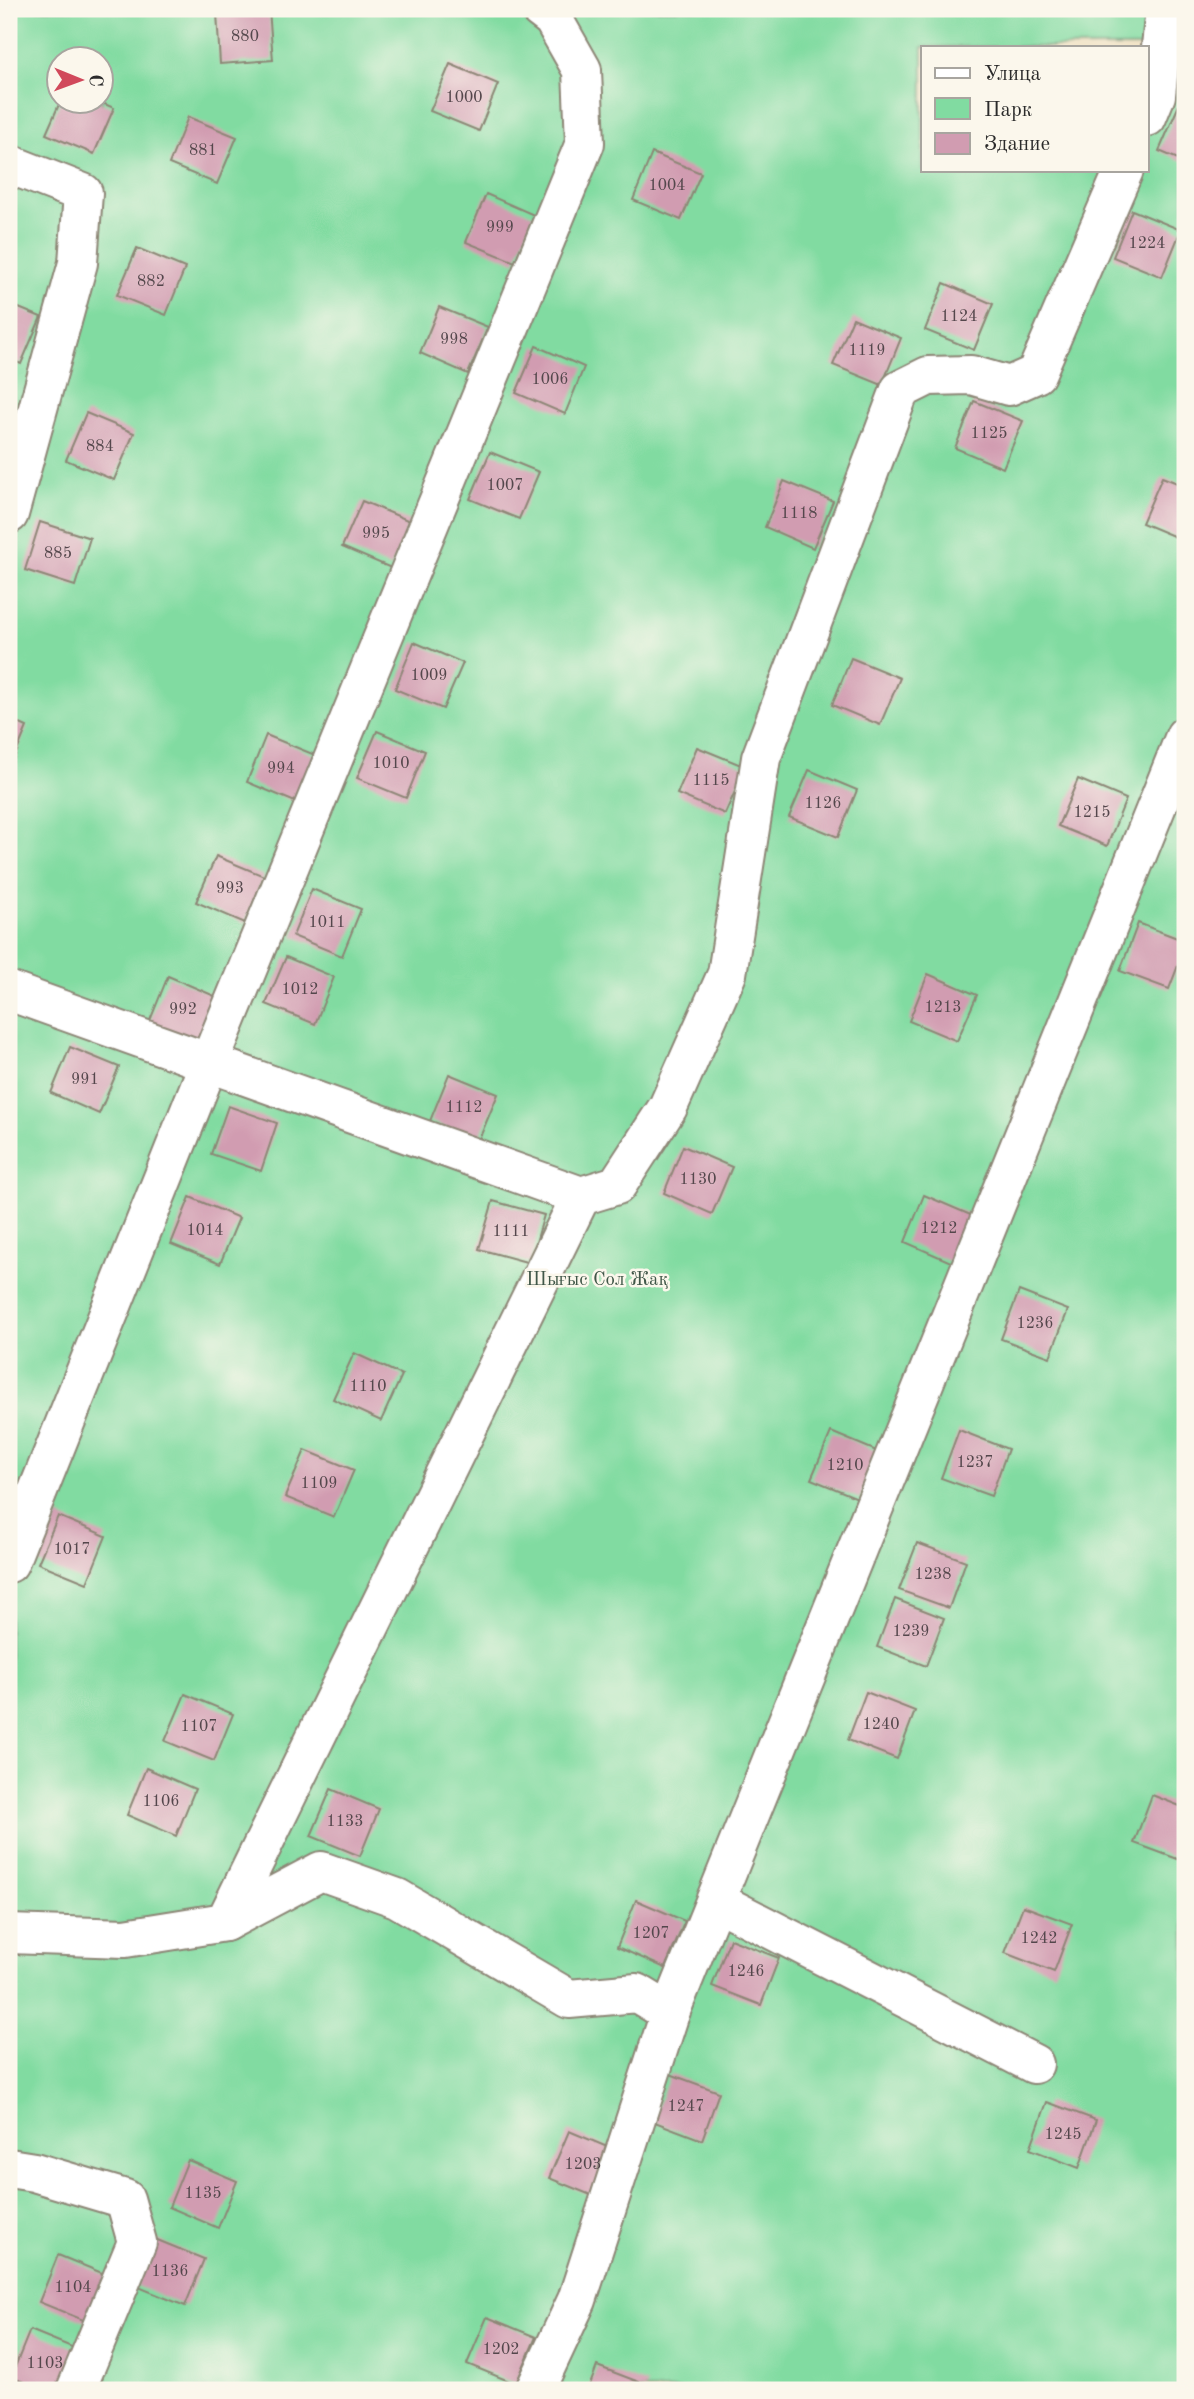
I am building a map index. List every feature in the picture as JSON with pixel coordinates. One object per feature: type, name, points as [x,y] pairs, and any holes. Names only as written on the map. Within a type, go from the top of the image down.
[{"type":"street","points":[[9,1563],[209,1063],[585,143],[582,70],[553,19],[540,9]]},
{"type":"street","points":[[1148,115],[1156,95],[1162,18]]},
{"type":"street","points":[[9,164],[83,193],[78,263],[9,514]]},
{"type":"street","points":[[9,991],[580,1196],[617,1185],[668,1107],[727,974],[761,758],[900,390],[929,376],[971,374],[1009,386],[1036,374],[1123,172]]},
{"type":"street","points":[[535,2390],[577,2300],[670,2013],[1185,736]]},
{"type":"street","points":[[225,1923],[580,1196]]},
{"type":"street","points":[[9,1934],[125,1938],[225,1923],[321,1871],[397,1898],[569,1999],[637,1993],[670,2013]]},
{"type":"street","points":[[716,1901],[1034,2064]]},
{"type":"street","points":[[9,2168],[34,2172],[124,2199],[137,2242],[76,2390]]},
{"type":"green space","name":"Шығыс Сол Жақ","points":[[9,9],[1185,9],[1185,2390],[9,2390]]},
{"type":"building","points":[[269,9],[273,60],[220,64],[217,13]]},
{"type":"building","points":[[450,64],[498,84],[479,131],[430,111]]},
{"type":"building","points":[[1179,105],[1185,107],[1185,162],[1159,151]]},
{"type":"building","points":[[54,116],[111,116],[94,154],[46,134]]},
{"type":"building","points":[[188,117],[237,137],[217,184],[169,164]]},
{"type":"building","points":[[652,153],[701,173],[681,220],[633,200]]},
{"type":"building","points":[[486,194],[534,215],[515,262],[466,242]]},
{"type":"building","points":[[1132,210],[1181,230],[1162,277],[1113,257]]},
{"type":"building","points":[[137,248],[185,268],[166,315],[117,295]]},
{"type":"building","points":[[944,283],[993,304],[974,350],[925,330]]},
{"type":"building","points":[[9,304],[41,317],[21,364],[9,359]]},
{"type":"building","points":[[439,307],[488,327],[468,374],[420,353]]},
{"type":"building","points":[[853,318],[901,338],[882,385],[833,365]]},
{"type":"building","points":[[536,346],[584,367],[565,414],[516,393]]},
{"type":"building","points":[[974,401],[1023,421],[1003,468],[955,448]]},
{"type":"building","points":[[86,413],[134,433],[114,480],[66,460]]},
{"type":"building","points":[[490,452],[539,472],[519,519],[470,499]]},
{"type":"building","points":[[1162,477],[1185,486],[1185,541],[1142,523]]},
{"type":"building","points":[[784,481],[833,501],[813,548],[765,527]]},
{"type":"building","points":[[362,501],[410,521],[391,568],[342,547]]},
{"type":"building","points":[[40,522],[90,538],[75,586],[25,570]]},
{"type":"building","points":[[414,642],[463,663],[443,709],[395,689]]},
{"type":"building","points":[[851,658],[900,678],[880,725],[832,705]]},
{"type":"building","points":[[9,719],[27,727],[9,770]]},
{"type":"building","points":[[377,731],[425,751],[406,798],[357,778]]},
{"type":"building","points":[[266,735],[315,755],[295,802],[247,782]]},
{"type":"building","points":[[697,747],[746,767],[725,814],[677,794]]},
{"type":"building","points":[[809,770],[857,790],[838,837],[789,817]]},
{"type":"building","points":[[1078,779],[1126,799],[1107,846],[1058,826]]},
{"type":"building","points":[[216,856],[264,876],[245,923],[196,902]]},
{"type":"building","points":[[312,889],[361,909],[342,956],[293,936]]},
{"type":"building","points":[[1138,923],[1185,941],[1169,989],[1120,971]]},
{"type":"building","points":[[286,957],[334,977],[315,1024],[266,1004]]},
{"type":"building","points":[[928,974],[977,995],[957,1041],[909,1021]]},
{"type":"building","points":[[168,976],[217,997],[197,1044],[149,1023]]},
{"type":"building","points":[[70,1047],[119,1067],[99,1114],[51,1093]]},
{"type":"building","points":[[449,1074],[498,1094],[478,1142],[430,1121]]},
{"type":"building","points":[[228,1106],[277,1123],[261,1171],[211,1154]]},
{"type":"building","points":[[683,1146],[732,1167],[712,1214],[664,1193]]},
{"type":"building","points":[[924,1195],[973,1216],[953,1263],[905,1242]]},
{"type":"building","points":[[190,1197],[239,1218],[220,1264],[171,1244]]},
{"type":"building","points":[[493,1201],[544,1215],[530,1263],[479,1249]]},
{"type":"building","points":[[1019,1291],[1068,1310],[1050,1357],[1001,1339]]},
{"type":"building","points":[[354,1353],[402,1375],[381,1421],[333,1399]]},
{"type":"building","points":[[959,1430],[1008,1449],[991,1496],[941,1478]]},
{"type":"building","points":[[831,1432],[879,1452],[860,1499],[811,1479]]},
{"type":"building","points":[[305,1450],[354,1470],[334,1517],[285,1497]]},
{"type":"building","points":[[58,1516],[106,1536],[87,1583],[38,1563]]},
{"type":"building","points":[[917,1543],[966,1561],[949,1608],[899,1590]]},
{"type":"building","points":[[895,1599],[944,1618],[926,1666],[877,1647]]},
{"type":"building","points":[[866,1692],[915,1711],[897,1759],[848,1740]]},
{"type":"building","points":[[185,1694],[233,1714],[214,1761],[165,1741]]},
{"type":"building","points":[[146,1768],[195,1789],[176,1836],[127,1815]]},
{"type":"building","points":[[331,1789],[379,1809],[360,1856],[311,1836]]},
{"type":"building","points":[[1152,1795],[1185,1808],[1183,1861],[1134,1843]]},
{"type":"building","points":[[636,1900],[685,1921],[665,1968],[617,1947]]},
{"type":"building","points":[[1023,1906],[1072,1924],[1054,1972],[1005,1953]]},
{"type":"building","points":[[730,1939],[779,1958],[761,2005],[712,1986]]},
{"type":"building","points":[[670,2074],[719,2092],[702,2140],[652,2121]]},
{"type":"building","points":[[1047,2102],[1096,2120],[1079,2168],[1030,2149]]},
{"type":"building","points":[[569,2131],[617,2151],[598,2198],[549,2178]]},
{"type":"building","points":[[188,2160],[237,2181],[218,2228],[169,2207]]},
{"type":"building","points":[[155,2239],[204,2259],[185,2306],[136,2286]]},
{"type":"building","points":[[58,2255],[107,2275],[88,2322],[39,2302]]},
{"type":"building","points":[[487,2317],[536,2337],[516,2384],[467,2364]]},
{"type":"building","points":[[30,2330],[79,2350],[63,2390],[43,2390],[11,2377]]},
{"type":"building","points":[[597,2366],[647,2385],[644,2390],[588,2390]]}]
